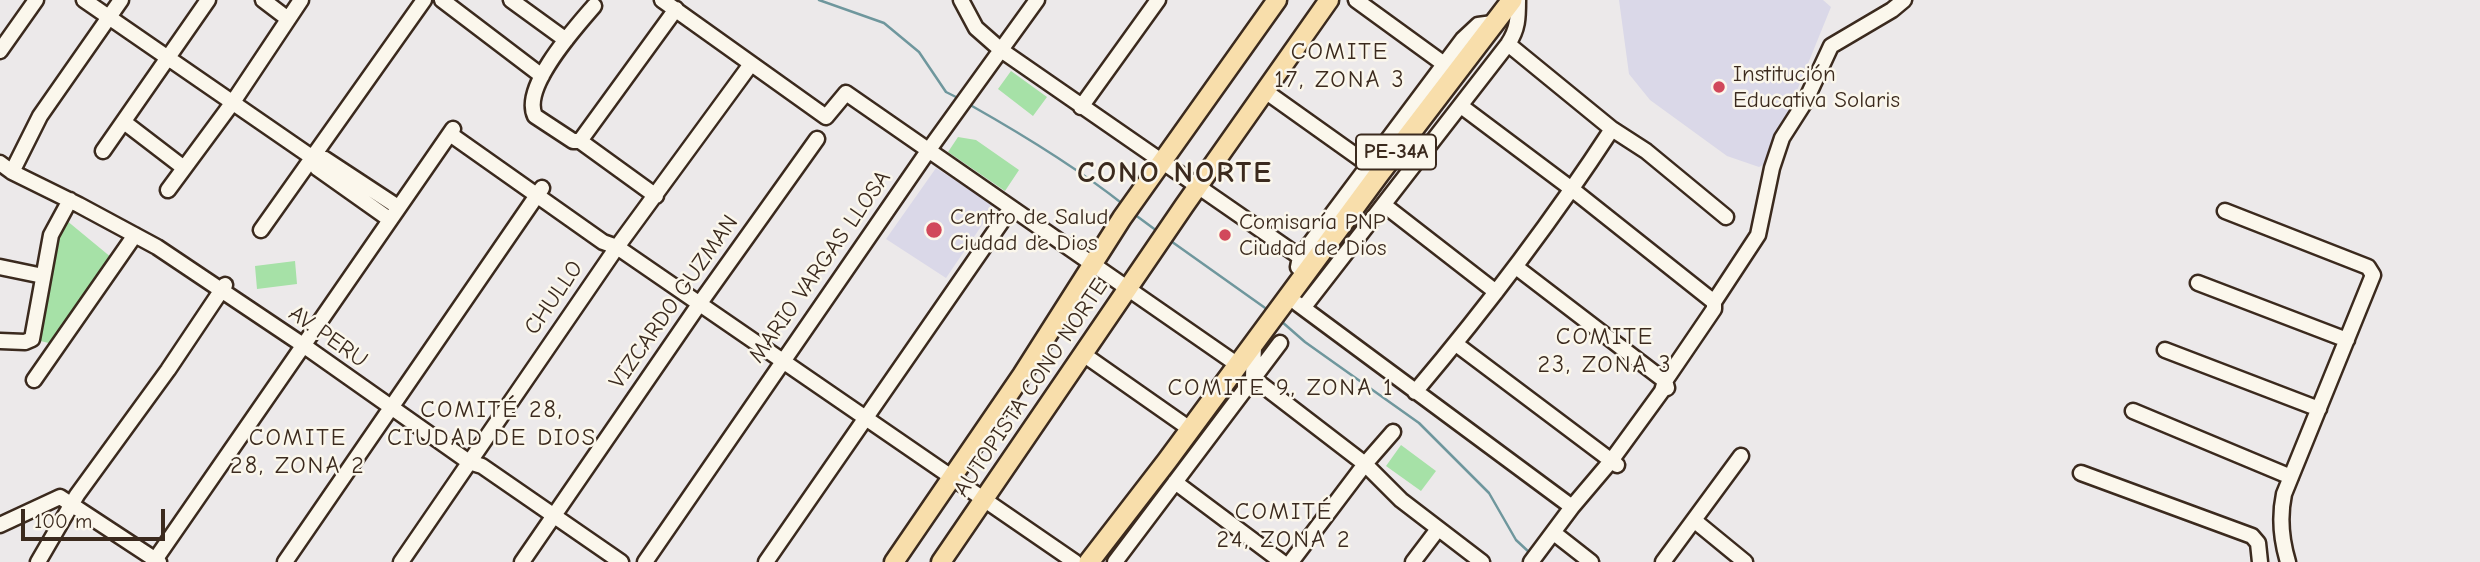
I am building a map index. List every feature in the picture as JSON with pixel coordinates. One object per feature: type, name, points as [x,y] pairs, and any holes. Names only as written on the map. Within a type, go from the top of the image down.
[{"type":"highway","name":"PE-34A","points":[[1089,562],[1190,429],[1245,372],[1254,344],[1266,327],[1292,300],[1512,0]]},
{"type":"main road","name":"AUTOPISTA CONO NORTE","points":[[894,562],[951,475],[1022,375],[1094,266],[1122,218],[1277,0]]},
{"type":"main road","name":"AUTOPISTA CONO NORTE","points":[[941,562],[1329,0]]},
{"type":"street","points":[[0,51],[36,0]]},
{"type":"street","points":[[84,0],[313,158],[317,168],[393,213]]},
{"type":"street","points":[[14,168],[40,116],[121,0]]},
{"type":"street","points":[[263,0],[288,19]]},
{"type":"street","points":[[168,190],[233,102],[301,0]]},
{"type":"street","points":[[261,230],[424,0]]},
{"type":"street","points":[[442,0],[542,76]]},
{"type":"street","points":[[511,0],[566,40]]},
{"type":"street","points":[[662,0],[826,117],[846,93],[1129,288],[1245,372],[1365,464],[1401,500],[1482,562]]},
{"type":"street","points":[[961,0],[976,28],[1001,50],[1300,257]]},
{"type":"street","name":"MARIO VARGAS LLOSA","points":[[645,562],[928,151],[1037,0]]},
{"type":"street","points":[[1081,107],[1158,0]]},
{"type":"street","points":[[1356,0],[1444,64]]},
{"type":"street","points":[[1292,300],[1384,205],[1508,44],[1516,32],[1518,0]]},
{"type":"street","points":[[1531,562],[1563,533],[1614,463],[1714,309],[1714,302],[1758,234],[1772,168],[1782,138],[1805,102],[1831,46],[1904,0]]},
{"type":"street","points":[[103,151],[168,58],[201,3]]},
{"type":"street","points":[[594,6],[566,40],[542,76],[534,92],[532,109],[535,116],[573,141],[580,141],[656,196]]},
{"type":"street","points":[[580,141],[676,9]]},
{"type":"street","points":[[1292,300],[1300,257],[1463,39],[1478,25],[1493,23]]},
{"type":"street","points":[[1508,44],[1726,217]]},
{"type":"street","name":"CHULLO","points":[[401,562],[474,461],[617,247],[751,64]]},
{"type":"street","points":[[1265,91],[1369,165]]},
{"type":"street","points":[[1461,106],[1573,190],[1714,302]]},
{"type":"street","points":[[124,122],[184,167]]},
{"type":"street","points":[[1415,392],[1516,267],[1573,190],[1612,129]]},
{"type":"street","points":[[456,135],[537,191],[603,242],[617,247],[700,303],[1075,562]]},
{"type":"street","points":[[0,525],[60,497],[78,502],[163,559],[309,344],[393,213],[456,135]]},
{"type":"street","points":[[309,344],[456,135]]},
{"type":"street","name":"VIZCARDO GUZMAN","points":[[522,562],[700,303],[817,139]]},
{"type":"street","points":[[0,151],[14,168],[227,289]]},
{"type":"street","points":[[0,163],[159,238],[389,403],[621,562]]},
{"type":"street","points":[[275,562],[537,191]]},
{"type":"street","points":[[0,341],[32,340],[52,230],[70,200]]},
{"type":"street","points":[[1384,205],[1496,292]]},
{"type":"street","points":[[766,562],[1011,208]]},
{"type":"street","points":[[2225,211],[2368,267],[2373,275],[2291,477],[2280,511],[2283,544],[2288,562]]},
{"type":"street","points":[[34,380],[135,235]]},
{"type":"street","points":[[0,267],[43,276]]},
{"type":"street","points":[[1516,267],[1665,381]]},
{"type":"street","points":[[2198,283],[2347,340]]},
{"type":"street","points":[[38,562],[168,370],[227,289]]},
{"type":"street","points":[[1292,300],[1572,507]]},
{"type":"street","points":[[1115,562],[1175,482],[1245,372],[1280,343]]},
{"type":"street","points":[[1456,344],[1614,463]]},
{"type":"street","points":[[2165,350],[2319,409]]},
{"type":"street","points":[[1083,354],[1190,429]]},
{"type":"street","points":[[285,562],[389,403]]},
{"type":"street","points":[[2133,411],[2291,477]]},
{"type":"street","points":[[1291,562],[1365,464],[1393,432]]},
{"type":"street","points":[[1663,562],[1741,456]]},
{"type":"street","points":[[1541,562],[1572,507],[1614,463]]},
{"type":"street","points":[[2081,473],[2252,536],[2258,543],[2260,562]]},
{"type":"street","points":[[1175,482],[1282,562]]},
{"type":"street","points":[[48,562],[78,502]]},
{"type":"street","points":[[1695,521],[1745,562]]},
{"type":"street","points":[[1413,562],[1438,528]]},
{"type":"street","points":[[1558,536],[1591,562]]},
{"type":"shaded area","name":"Institución Educativa Solaris","points":[[1619,0],[1823,0],[1831,7],[1768,162],[1759,167],[1727,156],[1650,100],[1629,74]]},
{"type":"shaded area","name":"Centro de Salud Ciudad de Dios","points":[[936,168],[995,206],[946,278],[886,239]]},
{"type":"green space","points":[[1011,71],[1047,97],[1033,116],[998,89]]},
{"type":"green space","points":[[958,137],[976,140],[1019,170],[1005,191],[948,152]]},
{"type":"green space","points":[[66,220],[112,258],[49,343],[40,341],[58,232]]},
{"type":"green space","points":[[295,261],[297,284],[257,289],[255,266]]},
{"type":"green space","points":[[1401,445],[1436,471],[1421,491],[1386,466]]},
{"type":"waterway","points":[[819,0],[884,23],[919,52],[946,92],[958,98]]},
{"type":"waterway","points":[[972,106],[1050,152],[1124,205]]},
{"type":"waterway","points":[[1134,214],[1157,231]]},
{"type":"waterway","points":[[1168,239],[1268,310]]},
{"type":"waterway","points":[[1281,321],[1305,342],[1419,423],[1489,493],[1516,540],[1530,553]]},
{"type":"place","name":"Institución Educativa Solaris","points":[[1719,87]]},
{"type":"place","name":"Centro de Salud Ciudad de Dios","points":[[934,230]]},
{"type":"place","name":"Comisaría PNP Ciudad de Dios","points":[[1225,235]]},
{"type":"district","name":"COMITE 17, ZONA 3","points":[[1340,66]]},
{"type":"district","name":"CONO NORTE","points":[[1175,174]]},
{"type":"district","name":"COMITE 23, ZONA 3","points":[[1605,351]]},
{"type":"district","name":"COMITE 9, ZONA 1","points":[[1281,388]]},
{"type":"district","name":"COMITÉ 28, CIUDAD DE DIOS","points":[[492,424]]},
{"type":"district","name":"COMITE 28, ZONA 2","points":[[298,452]]},
{"type":"district","name":"COMITÉ 24, ZONA 2","points":[[1284,526]]}]
